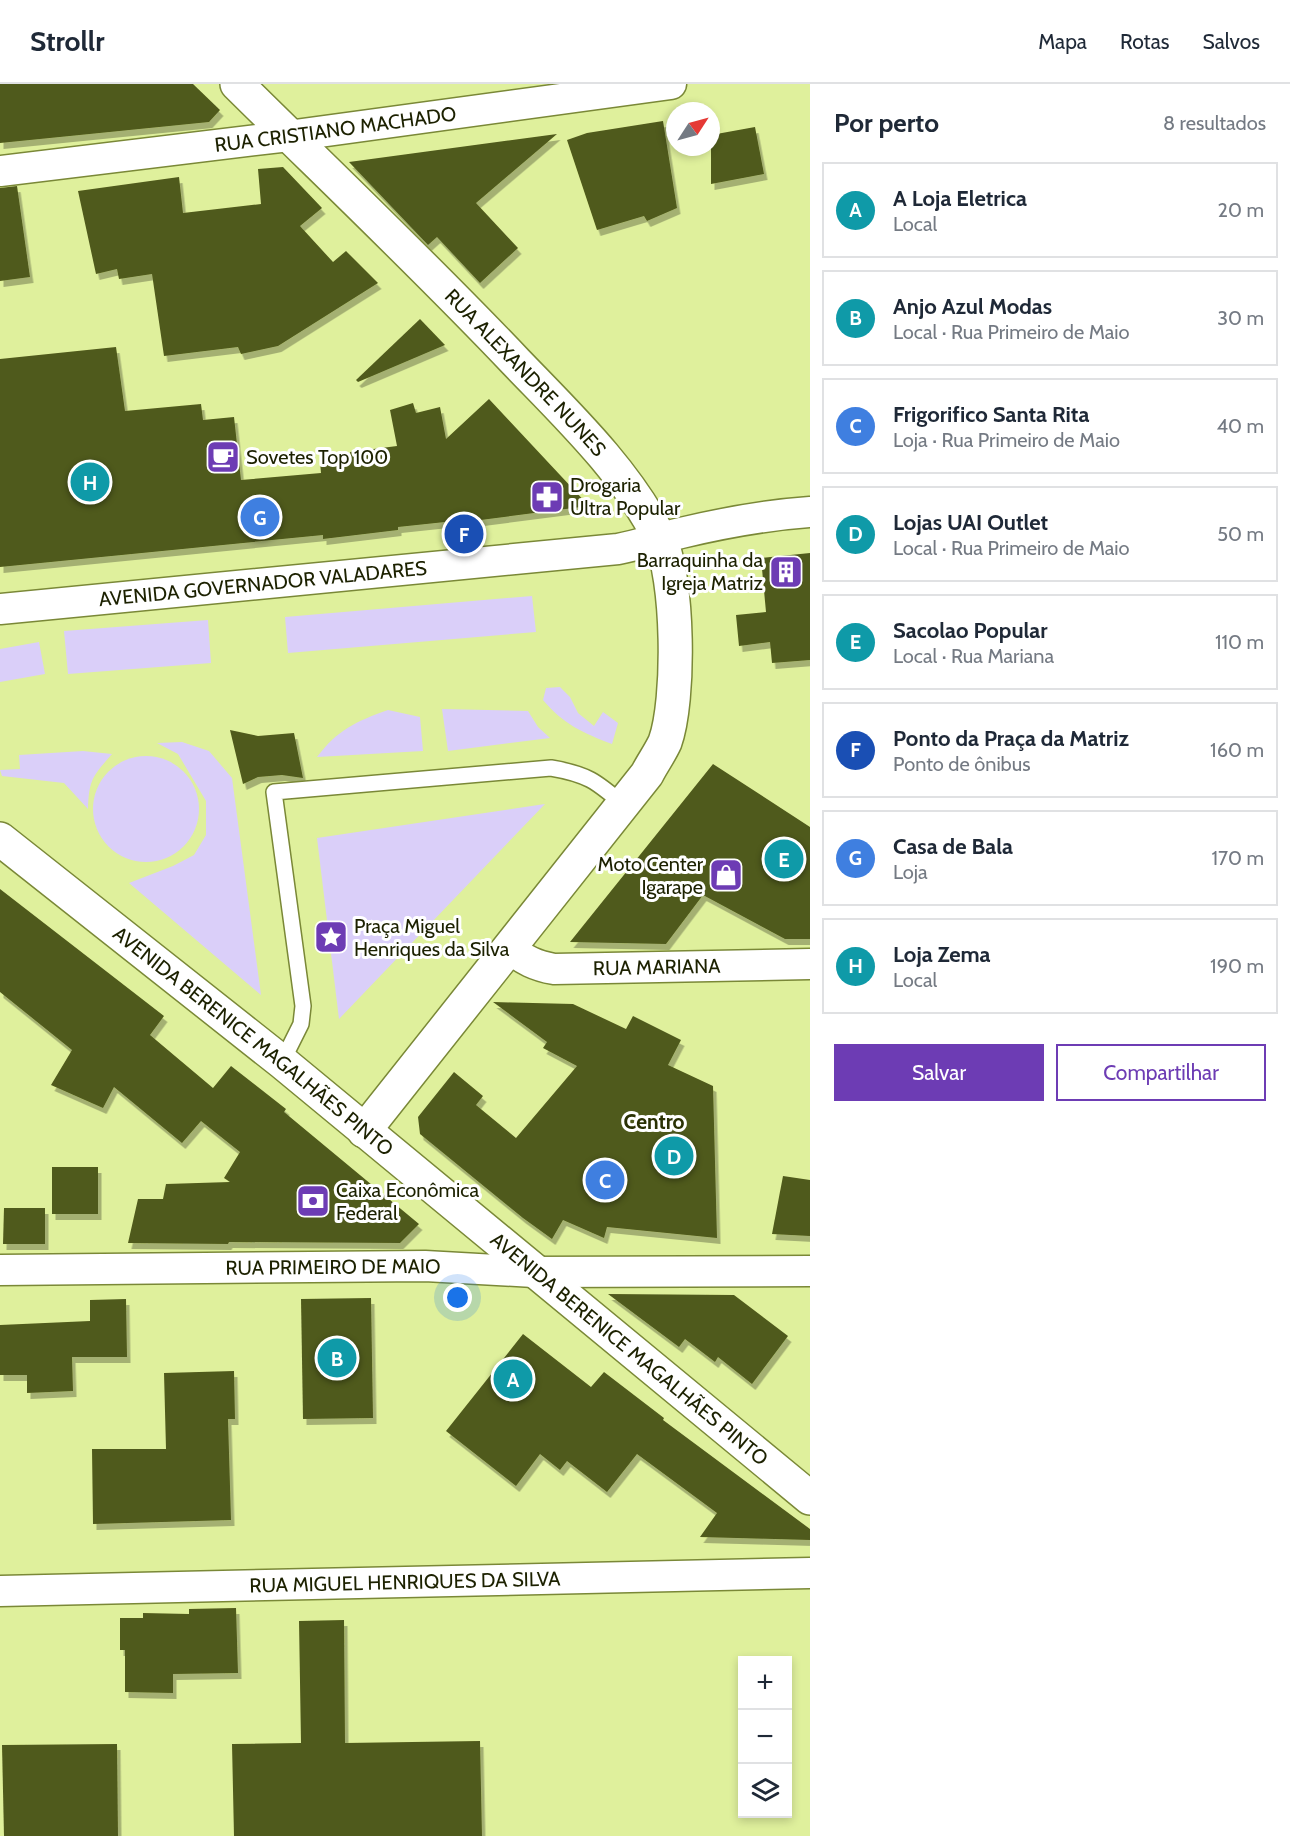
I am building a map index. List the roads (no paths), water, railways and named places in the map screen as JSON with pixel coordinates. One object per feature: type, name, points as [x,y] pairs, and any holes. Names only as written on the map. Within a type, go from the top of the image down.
[{"type":"street","name":"RUA ALEXANDRE NUNES","points":[[237,84],[494,338],[583,432],[627,487],[660,539],[668,565],[673,597],[675,649],[672,711],[664,743],[647,774],[364,1131]]},
{"type":"street","name":"RUA CRISTIANO MACHADO","points":[[0,171],[290,136],[671,84]]},
{"type":"street","name":"AVENIDA GOVERNADOR VALADARES","points":[[0,609],[618,549],[744,520],[810,512]]},
{"type":"street","name":"AVENIDA BERENICE MAGALHÃES PINTO","points":[[0,839],[282,1062],[810,1498]]},
{"type":"street","name":"RUA MARIANA","points":[[509,948],[524,960],[537,966],[554,969],[810,964]]},
{"type":"street","name":"RUA PRIMEIRO DE MAIO","points":[[0,1270],[425,1266],[534,1272],[810,1271]]},
{"type":"street","name":"RUA MIGUEL HENRIQUES DA SILVA","points":[[0,1591],[810,1573]]},
{"type":"lane","points":[[282,1062],[301,1024],[303,1006],[274,792],[551,768],[579,773],[601,784],[624,805]]},
{"type":"place","name":"Sovetes Top 100","points":[[223,457]]},
{"type":"place","name":"Loja Zema","points":[[90,482]]},
{"type":"place","name":"Drogaria Ultra Popular","points":[[547,497]]},
{"type":"place","name":"Casa de Bala","points":[[260,517]]},
{"type":"place","name":"Ponto da Praça da Matriz","points":[[464,534]]},
{"type":"place","name":"Barraquinha da Igreja Matriz","points":[[786,572]]},
{"type":"place","name":"Sacolao Popular","points":[[784,859]]},
{"type":"place","name":"Moto Center Igarape","points":[[726,875]]},
{"type":"place","name":"Praça Miguel Henriques da Silva","points":[[331,937]]},
{"type":"place","name":"Lojas UAI Outlet","points":[[674,1156]]},
{"type":"place","name":"Frigorifico Santa Rita","points":[[605,1180]]},
{"type":"place","name":"Caixa Econômica Federal","points":[[313,1201]]},
{"type":"place","name":"Anjo Azul Modas","points":[[337,1358]]},
{"type":"place","name":"A Loja Eletrica","points":[[513,1379]]},
{"type":"district","name":"Centro","points":[[654,1122]]}]
